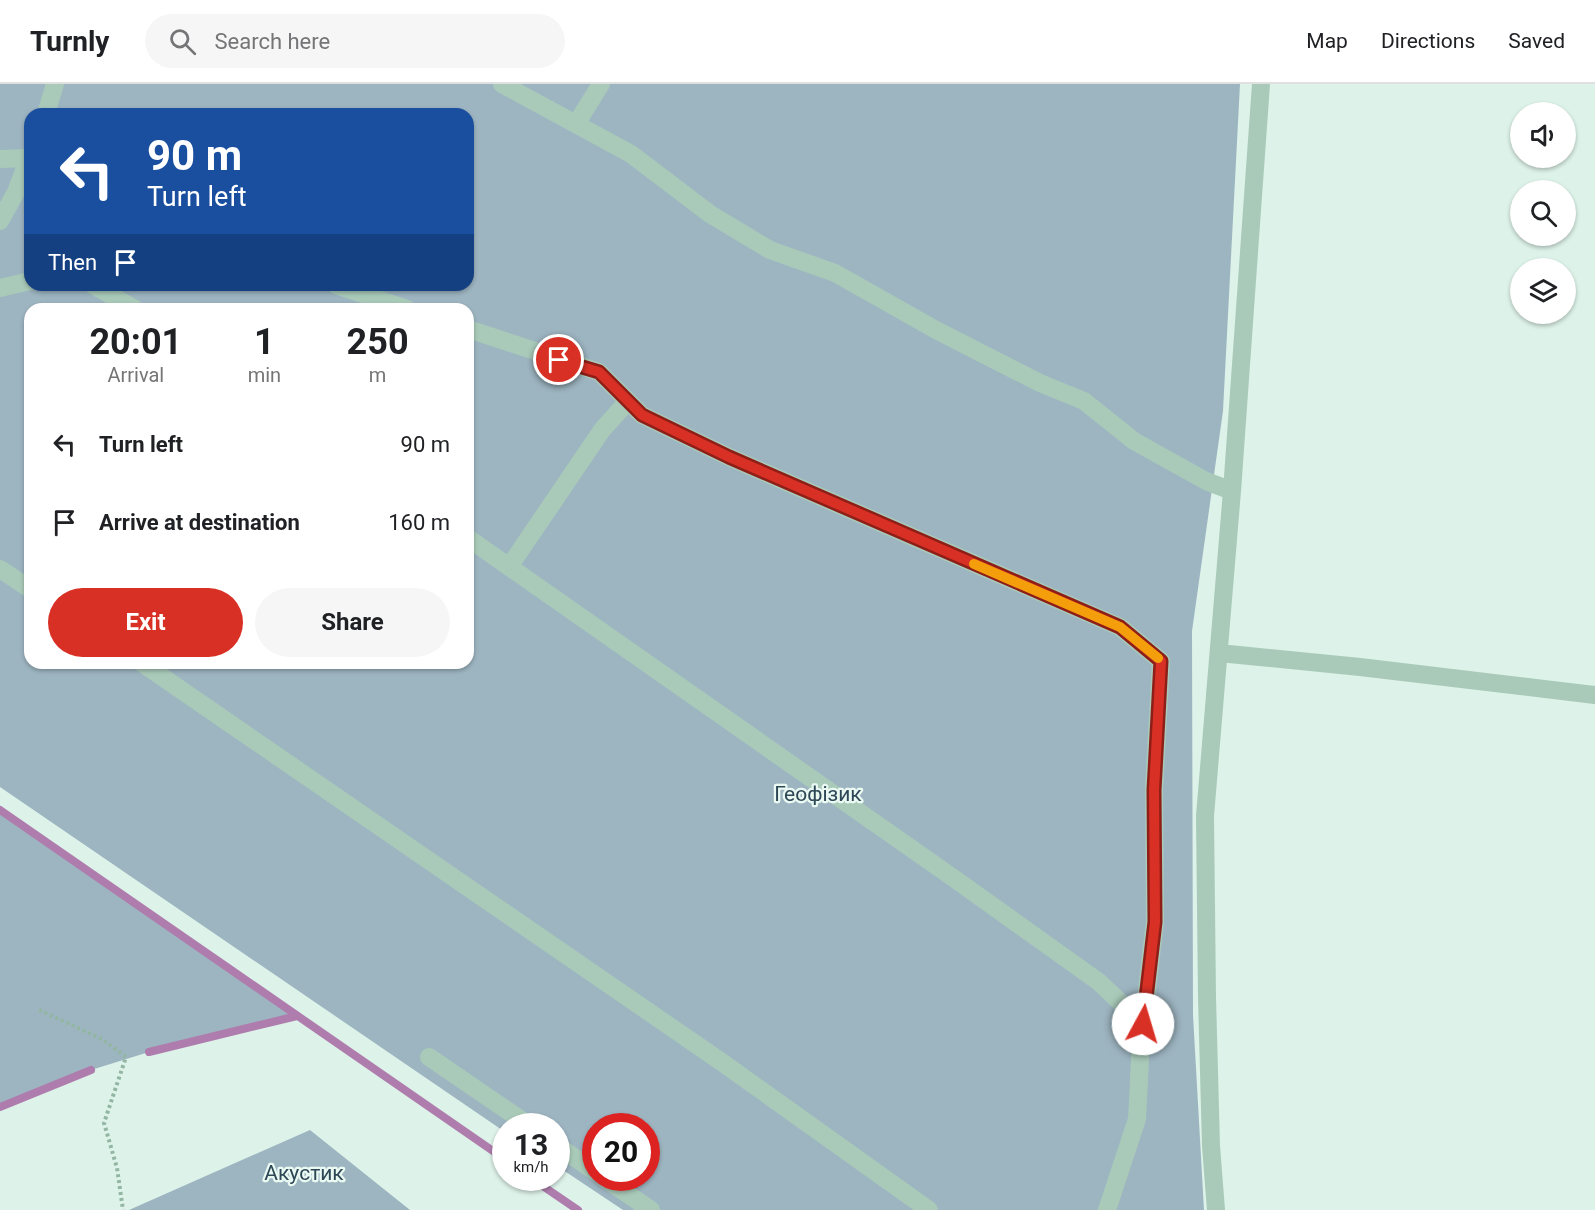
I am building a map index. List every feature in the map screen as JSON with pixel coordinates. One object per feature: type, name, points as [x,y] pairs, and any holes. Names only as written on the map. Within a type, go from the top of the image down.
[{"type":"street","points":[[48,108],[55,84]]},
{"type":"street","points":[[502,84],[631,154],[710,214],[770,250],[835,273],[946,335],[1040,383],[1084,401],[1134,441],[1206,481],[1232,491]]},
{"type":"street","points":[[576,124],[601,84]]},
{"type":"street","points":[[1216,1210],[1211,1146],[1205,816],[1232,491],[1261,84]]},
{"type":"street","points":[[0,159],[24,157]]},
{"type":"street","points":[[0,221],[24,171]]},
{"type":"street","points":[[0,288],[24,282]]},
{"type":"street","points":[[104,291],[124,303]]},
{"type":"street","points":[[354,291],[389,303]]},
{"type":"street","points":[[474,331],[599,372],[642,415],[729,457],[1120,627],[1161,661],[1154,790],[1155,922],[1143,1024],[1137,1119],[1107,1210]]},
{"type":"street","points":[[509,567],[602,430],[628,401]]},
{"type":"street","points":[[474,542],[1099,982],[1143,1024]]},
{"type":"street","points":[[0,569],[24,585]]},
{"type":"street","points":[[1219,653],[1595,695]]},
{"type":"street","points":[[151,669],[723,1063],[929,1210]]},
{"type":"street","points":[[429,1058],[511,1113]]},
{"type":"street","points":[[623,1191],[651,1210]]},
{"type":"path","points":[[39,1010],[102,1039],[126,1057],[104,1123],[117,1168],[123,1210]]},
{"type":"green space","name":"Геофiзик","points":[[0,84],[1240,84],[1223,411],[1192,631],[1193,1015],[1204,1210],[623,1210],[594,1191],[660,1191],[660,1113],[582,1113],[582,1183],[570,1175],[570,1113],[492,1113],[492,1123],[0,787]]},
{"type":"green space","points":[[0,810],[297,1016],[149,1052],[91,1070],[0,1107]]},
{"type":"green space","name":"Акустик","points":[[310,1130],[410,1210],[129,1210]]},
{"type":"waterway","points":[[0,810],[492,1150]]},
{"type":"waterway","points":[[149,1052],[297,1016]]},
{"type":"waterway","points":[[0,1107],[91,1070]]},
{"type":"waterway","points":[[550,1191],[578,1210]]},
{"type":"slow traffic","points":[[974,564],[1120,627],[1158,658]]},
{"type":"route","points":[[559,360],[599,372],[642,415],[729,457],[1120,627],[1161,661],[1154,790],[1155,922],[1143,1024]]}]
